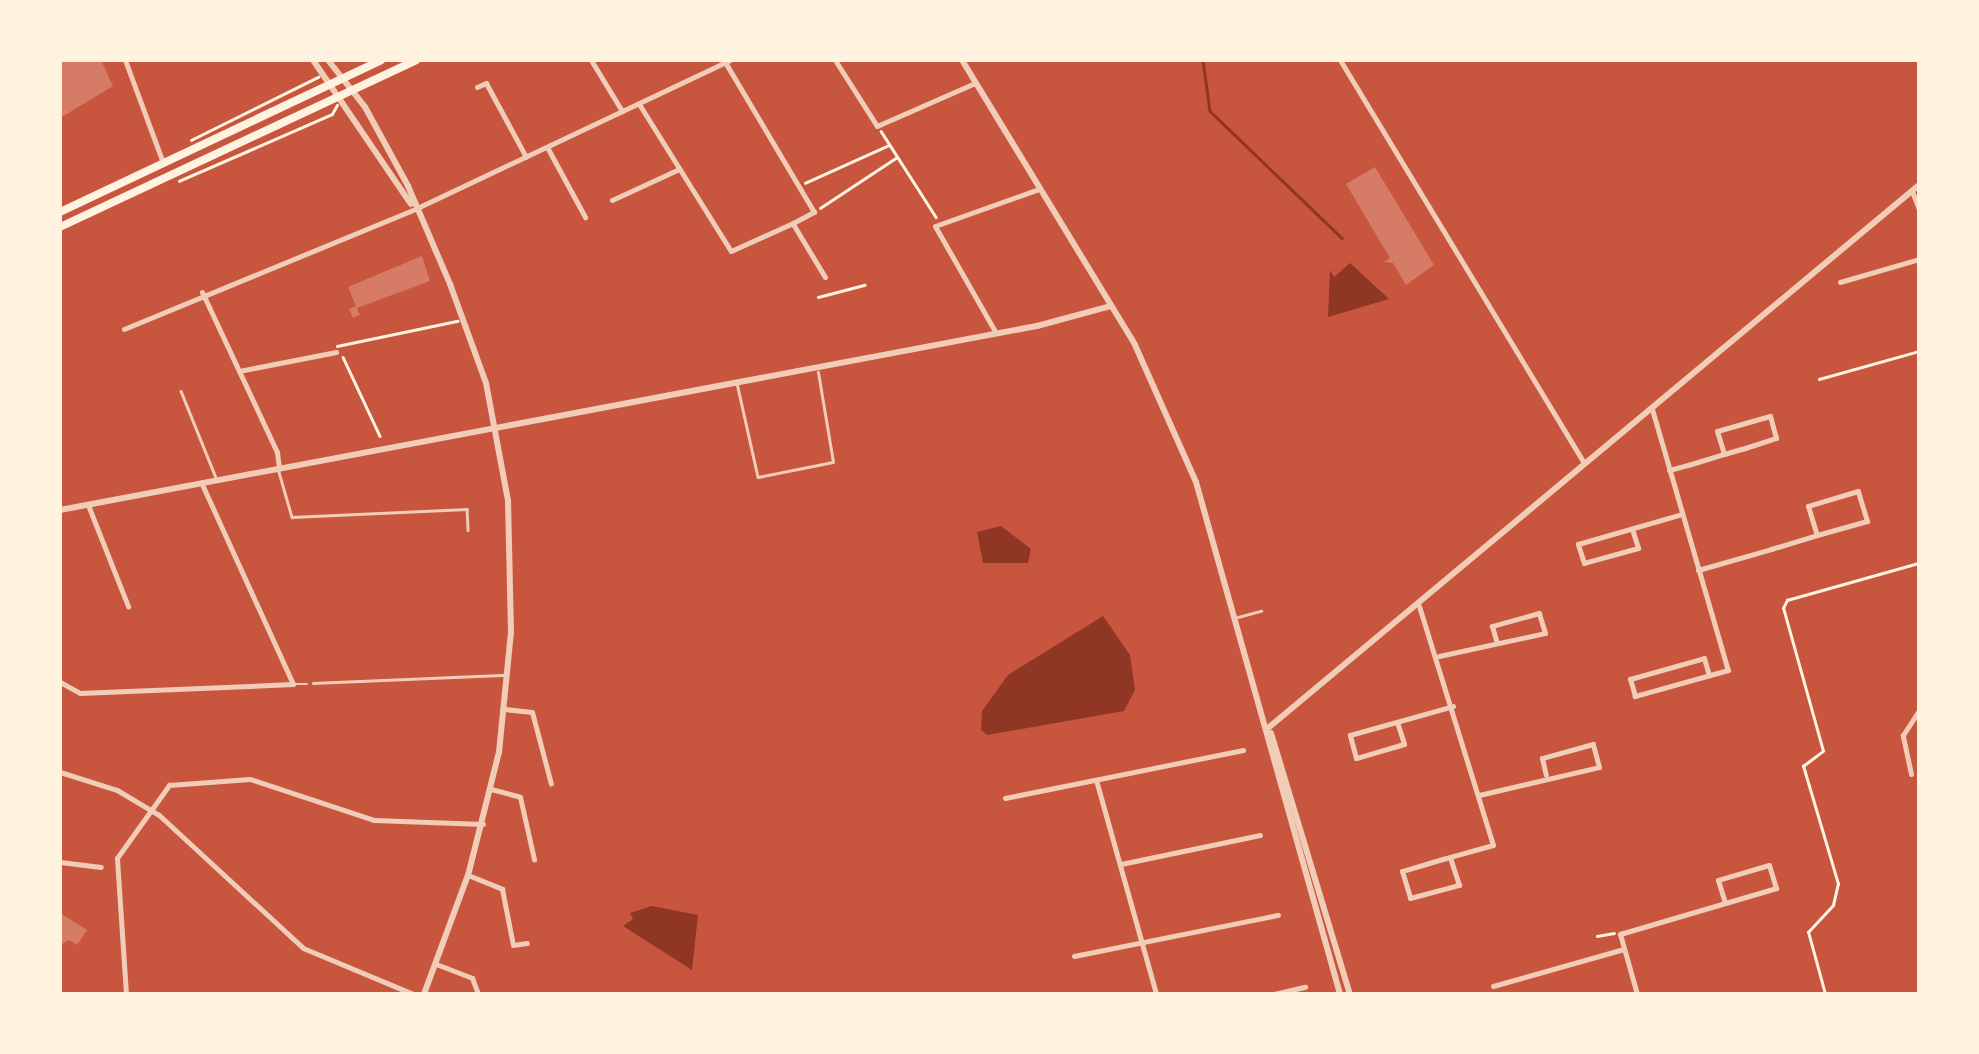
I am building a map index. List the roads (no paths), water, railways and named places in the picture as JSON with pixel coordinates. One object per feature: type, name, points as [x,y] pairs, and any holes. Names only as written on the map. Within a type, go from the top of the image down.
[{"type":"main road","points":[[60,212],[380,60]]},
{"type":"main road","points":[[60,227],[416,60]]},
{"type":"street","points":[[125,60],[163,163]]},
{"type":"street","points":[[313,60],[342,96],[415,209]]},
{"type":"street","points":[[328,60],[352,91],[415,209],[464,320],[496,428],[511,564],[509,675],[491,789],[468,875],[424,994]]},
{"type":"street","points":[[591,60],[622,112]]},
{"type":"street","points":[[835,60],[877,126],[975,83]]},
{"type":"street","points":[[962,60],[1111,306],[1190,467],[1237,617],[1340,994]]},
{"type":"street","points":[[1340,60],[1586,466]]},
{"type":"street","points":[[124,329],[202,292],[415,209],[725,61],[814,212],[731,251],[640,104]]},
{"type":"street","points":[[477,87],[486,82],[526,157]]},
{"type":"street","points":[[547,147],[585,216]]},
{"type":"street","points":[[612,200],[679,168]]},
{"type":"street","points":[[1268,728],[1915,188],[1919,209]]},
{"type":"street","points":[[996,332],[935,226],[1040,189]]},
{"type":"street","points":[[793,223],[825,278]]},
{"type":"street","points":[[1840,282],[1919,259]]},
{"type":"street","points":[[202,292],[279,470]]},
{"type":"street","points":[[60,510],[996,332],[1111,306]]},
{"type":"street","points":[[239,371],[336,352]]},
{"type":"street","points":[[1652,409],[1728,670],[1709,676],[1635,696],[1630,679],[1704,658],[1709,676]]},
{"type":"street","points":[[1670,470],[1724,454],[1776,438],[1770,416],[1717,431],[1724,454]]},
{"type":"street","points":[[60,682],[80,693],[292,684],[202,484]]},
{"type":"street","points":[[1698,570],[1817,535],[1867,520],[1858,491],[1808,506],[1817,535]]},
{"type":"street","points":[[88,505],[128,606]]},
{"type":"street","points":[[1632,529],[1638,548],[1584,563],[1578,544],[1682,514]]},
{"type":"street","points":[[1418,606],[1439,656],[1494,845],[1450,857],[1402,871],[1410,898],[1458,885],[1450,857]]},
{"type":"street","points":[[1539,613],[1545,633],[1498,647],[1496,640],[1492,626],[1539,613]]},
{"type":"street","points":[[1439,656],[1496,640]]},
{"type":"street","points":[[1397,722],[1404,744],[1356,758],[1350,735],[1453,706]]},
{"type":"street","points":[[504,708],[532,712],[551,784]]},
{"type":"street","points":[[1911,774],[1903,735],[1919,710]]},
{"type":"street","points":[[1268,728],[1350,994]]},
{"type":"street","points":[[1592,744],[1598,766],[1548,780],[1546,775],[1542,758],[1592,744]]},
{"type":"street","points":[[1005,798],[1243,750]]},
{"type":"street","points":[[60,772],[149,808],[292,941],[413,994]]},
{"type":"street","points":[[1479,795],[1546,775]]},
{"type":"street","points":[[126,994],[116,862],[149,808],[169,785],[238,778],[374,820],[483,824]]},
{"type":"street","points":[[1096,780],[1156,994]]},
{"type":"street","points":[[491,789],[520,797],[534,859]]},
{"type":"street","points":[[1120,864],[1260,835]]},
{"type":"street","points":[[60,862],[100,868]]},
{"type":"street","points":[[1637,994],[1620,934],[1776,888],[1769,865],[1718,880],[1725,903]]},
{"type":"street","points":[[468,875],[502,888],[514,945],[527,943]]},
{"type":"street","points":[[1074,956],[1278,915]]},
{"type":"street","points":[[1493,986],[1624,949]]},
{"type":"street","points":[[436,964],[472,978],[478,994]]},
{"type":"street","points":[[1274,994],[1305,988]]},
{"type":"lane","points":[[736,382],[756,477],[827,464],[835,459],[817,366]]},
{"type":"lane","points":[[181,391],[218,481]]},
{"type":"lane","points":[[279,470],[292,516],[467,510],[468,530]]},
{"type":"lane","points":[[1237,617],[1261,611]]},
{"type":"lane","points":[[314,684],[509,675]]},
{"type":"lane","points":[[292,684],[307,684]]},
{"type":"waterway","points":[[1203,60],[1210,111],[1342,238]]}]
